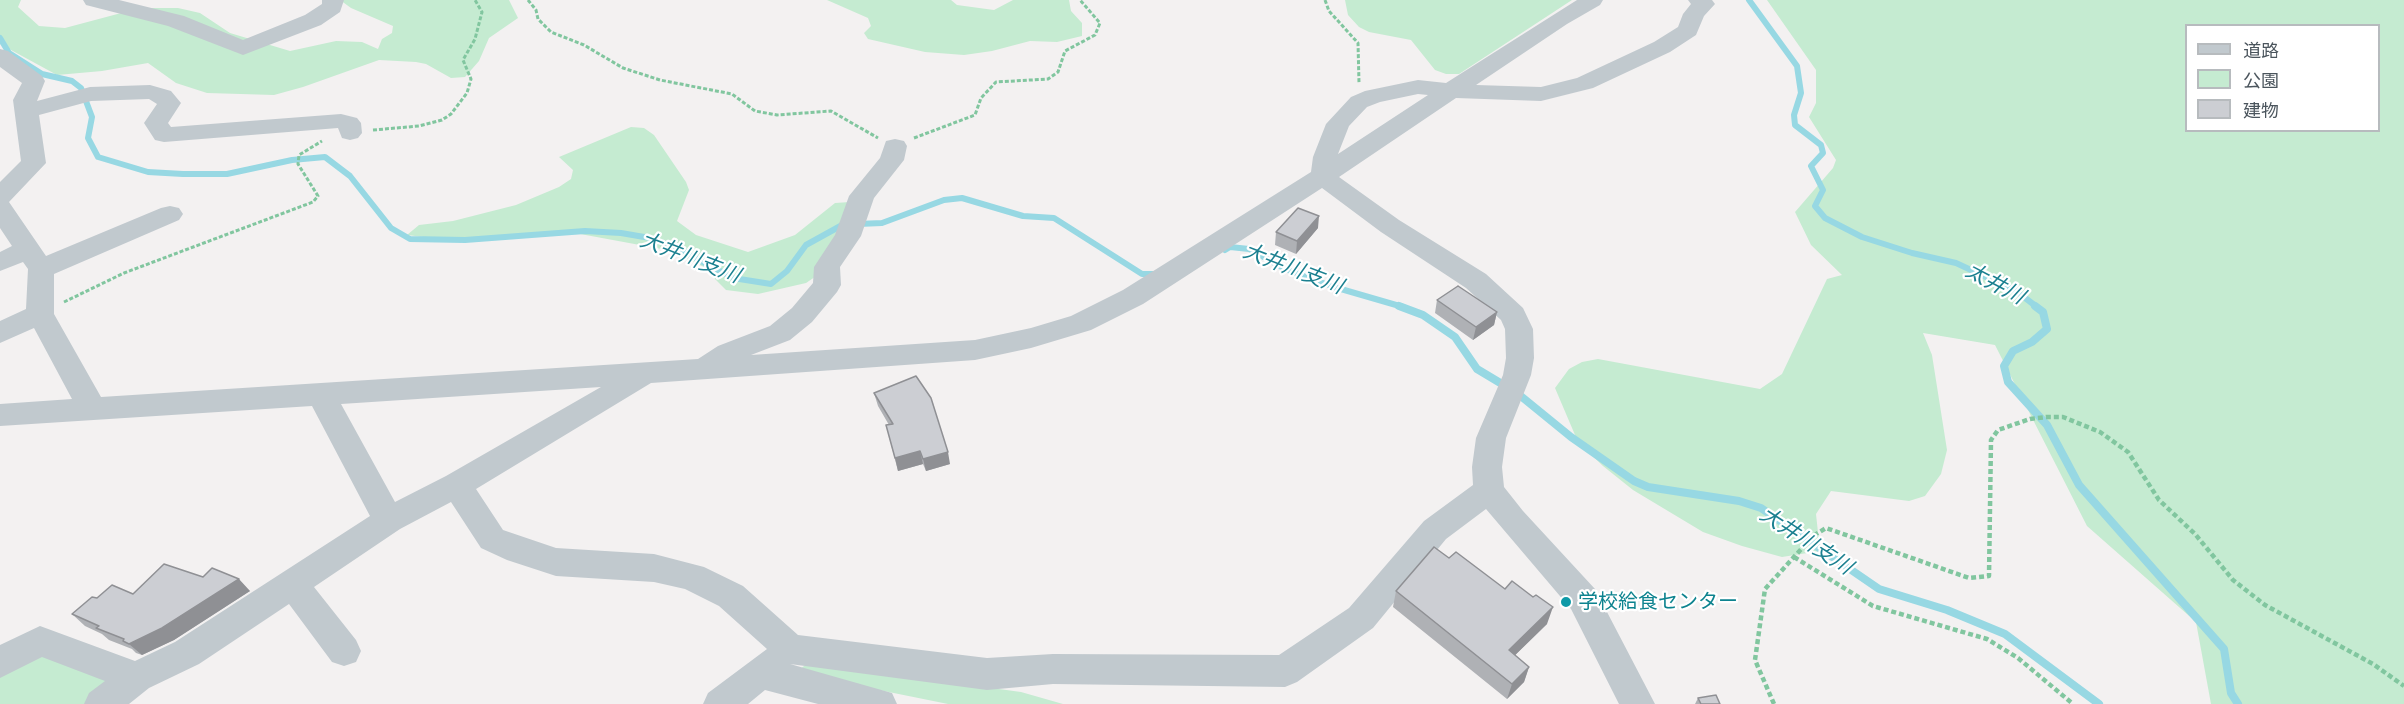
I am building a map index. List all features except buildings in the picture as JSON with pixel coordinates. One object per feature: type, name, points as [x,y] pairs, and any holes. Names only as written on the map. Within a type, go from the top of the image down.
[{"type":"street","points":[[94,0],[176,21],[243,48],[313,20],[332,7],[333,0]]},
{"type":"street","points":[[0,415],[647,374],[975,350],[1031,338],[1081,323],[1132,297],[1252,223],[1558,19],[1592,0]]},
{"type":"street","points":[[1323,177],[1325,157],[1338,124],[1359,102],[1373,96],[1418,87],[1451,91],[1540,94],[1585,83],[1662,47],[1688,30],[1694,14],[1704,4],[1699,0]]},
{"type":"street","points":[[0,56],[34,81],[25,100],[34,163],[1,208],[35,260],[40,314],[87,399],[88,409]]},
{"type":"street","points":[[26,111],[80,96],[150,92],[163,96],[170,103],[156,123],[164,135],[340,121],[349,123],[350,133]]},
{"type":"street","points":[[698,370],[728,353],[780,333],[802,315],[827,285],[828,267],[850,226],[862,196],[892,160],[895,146]]},
{"type":"street","points":[[1323,177],[1370,213],[1476,281],[1513,315],[1519,329],[1521,346],[1508,393],[1491,438],[1487,467],[1489,490],[1512,520],[1583,599],[1637,704]]},
{"type":"street","points":[[0,262],[35,260],[170,214]]},
{"type":"street","points":[[0,333],[40,314]]},
{"type":"street","points":[[102,704],[137,677],[186,653],[389,520],[457,485],[647,374]]},
{"type":"street","points":[[321,395],[389,520]]},
{"type":"street","points":[[457,485],[492,539],[519,551],[556,562],[654,568],[692,577],[731,596],[790,649],[987,674],[1053,669],[1285,671],[1361,618],[1435,530],[1489,490]]},
{"type":"street","points":[[293,584],[344,651]]},
{"type":"street","points":[[0,663],[40,641],[137,677]]},
{"type":"street","points":[[721,704],[790,649]]},
{"type":"street","points":[[760,673],[879,704]]},
{"type":"path","points":[[40,314],[124,273],[313,202],[318,196],[298,164],[299,155],[311,146],[328,138],[350,133],[419,126],[442,120],[451,114],[467,93],[471,80],[463,60],[475,39],[482,12],[475,0]]},
{"type":"path","points":[[528,0],[536,10],[538,19],[551,32],[584,45],[623,68],[660,80],[732,94],[755,111],[777,115],[831,111],[895,146],[956,120],[975,115],[981,98],[996,82],[1048,79],[1058,72],[1065,51],[1095,35],[1100,23],[1080,0]]},
{"type":"path","points":[[1325,0],[1329,11],[1358,43],[1359,102]]},
{"type":"path","points":[[1774,704],[1755,660],[1765,589],[1804,545],[1826,528],[1969,578],[1989,576],[1991,440],[1998,430],[2030,419],[2046,417],[2063,417],[2100,432],[2128,452],[2159,500],[2194,534],[2233,580],[2265,605],[2373,664],[2404,686]]},
{"type":"path","points":[[1794,557],[1874,606],[1987,639],[2018,658],[2073,704]]},
{"type":"green space","points":[[0,0],[21,0],[18,7],[39,26],[65,28],[140,8],[178,8],[200,13],[230,33],[290,51],[336,41],[362,42],[378,49],[382,39],[392,33],[393,26],[351,8],[340,0],[509,0],[518,18],[489,38],[479,61],[465,77],[451,78],[426,64],[416,62],[379,60],[274,95],[207,93],[176,83],[148,63],[102,71],[57,75],[0,44]]},
{"type":"green space","points":[[827,0],[951,0],[957,5],[994,10],[1013,0],[1069,0],[1071,11],[1082,23],[1082,36],[1057,42],[1030,41],[992,51],[964,55],[925,52],[868,39],[864,33],[871,26],[868,18]]},
{"type":"green space","points":[[1345,0],[1572,0],[1459,74],[1446,74],[1435,70],[1411,40],[1369,32],[1359,27],[1348,15]]},
{"type":"green space","points":[[1767,0],[2404,0],[2404,704],[2211,704],[2196,622],[2087,526],[1995,345],[1923,333],[1932,355],[1947,450],[1941,474],[1925,496],[1909,501],[1831,491],[1816,514],[1820,551],[1782,557],[1703,532],[1633,490],[1578,442],[1555,388],[1569,369],[1582,362],[1598,359],[1760,389],[1782,374],[1827,279],[1842,275],[1811,245],[1795,212],[1833,168],[1836,160],[1809,117],[1816,103],[1816,70]]},
{"type":"green space","points":[[631,127],[644,128],[654,135],[686,182],[689,190],[677,221],[696,235],[748,252],[795,235],[835,203],[850,202],[831,266],[806,283],[758,294],[726,290],[702,266],[667,250],[564,231],[464,242],[407,235],[419,225],[453,221],[516,205],[559,187],[571,179],[573,170],[559,157]]},
{"type":"green space","points":[[36,647],[128,679],[92,704],[0,704],[0,668]]},
{"type":"green space","points":[[808,663],[1021,692],[1063,704],[948,704],[795,673]]},
{"type":"waterway","name":"太井川","points":[[1749,0],[1797,66],[1801,93],[1794,115],[1795,125],[1821,145],[1823,153],[1811,166],[1823,190],[1815,206],[1825,218],[1862,237],[1912,253],[1956,263],[2016,291],[2037,307]]},
{"type":"waterway","name":"大井川支川","points":[[0,38],[9,53],[42,74],[72,81],[81,88],[92,117],[88,138],[98,157],[148,172],[183,174],[227,174],[292,160],[325,157],[350,176],[391,228],[410,239],[465,240],[585,231],[621,233],[650,238],[677,248],[733,278],[771,284],[787,271],[806,245],[844,224]]},
{"type":"waterway","name":"大井川支川","points":[[858,224],[882,223],[944,200],[962,198],[1023,216],[1054,218],[1142,274],[1157,274]]},
{"type":"waterway","name":"大井川支川","points":[[1225,250],[1230,247],[1249,249],[1285,269],[1334,287],[1403,307]]},
{"type":"waterway","name":"大井川支川","points":[[1399,306],[1423,315],[1455,337],[1477,369],[1507,387]]},
{"type":"waterway","name":"太井川","points":[[2035,306],[2043,312],[2047,329],[2032,342],[2013,351],[2004,366],[2008,382],[2047,425],[2079,485],[2224,649],[2231,693],[2238,704]]},
{"type":"waterway","name":"大井川支川","points":[[1517,393],[1571,437],[1634,481],[1648,487],[1739,501],[1761,508],[1879,589],[1947,610],[2005,634],[2099,704]]},
{"type":"place","name":"学校給食センター","points":[[1566,602]]}]
